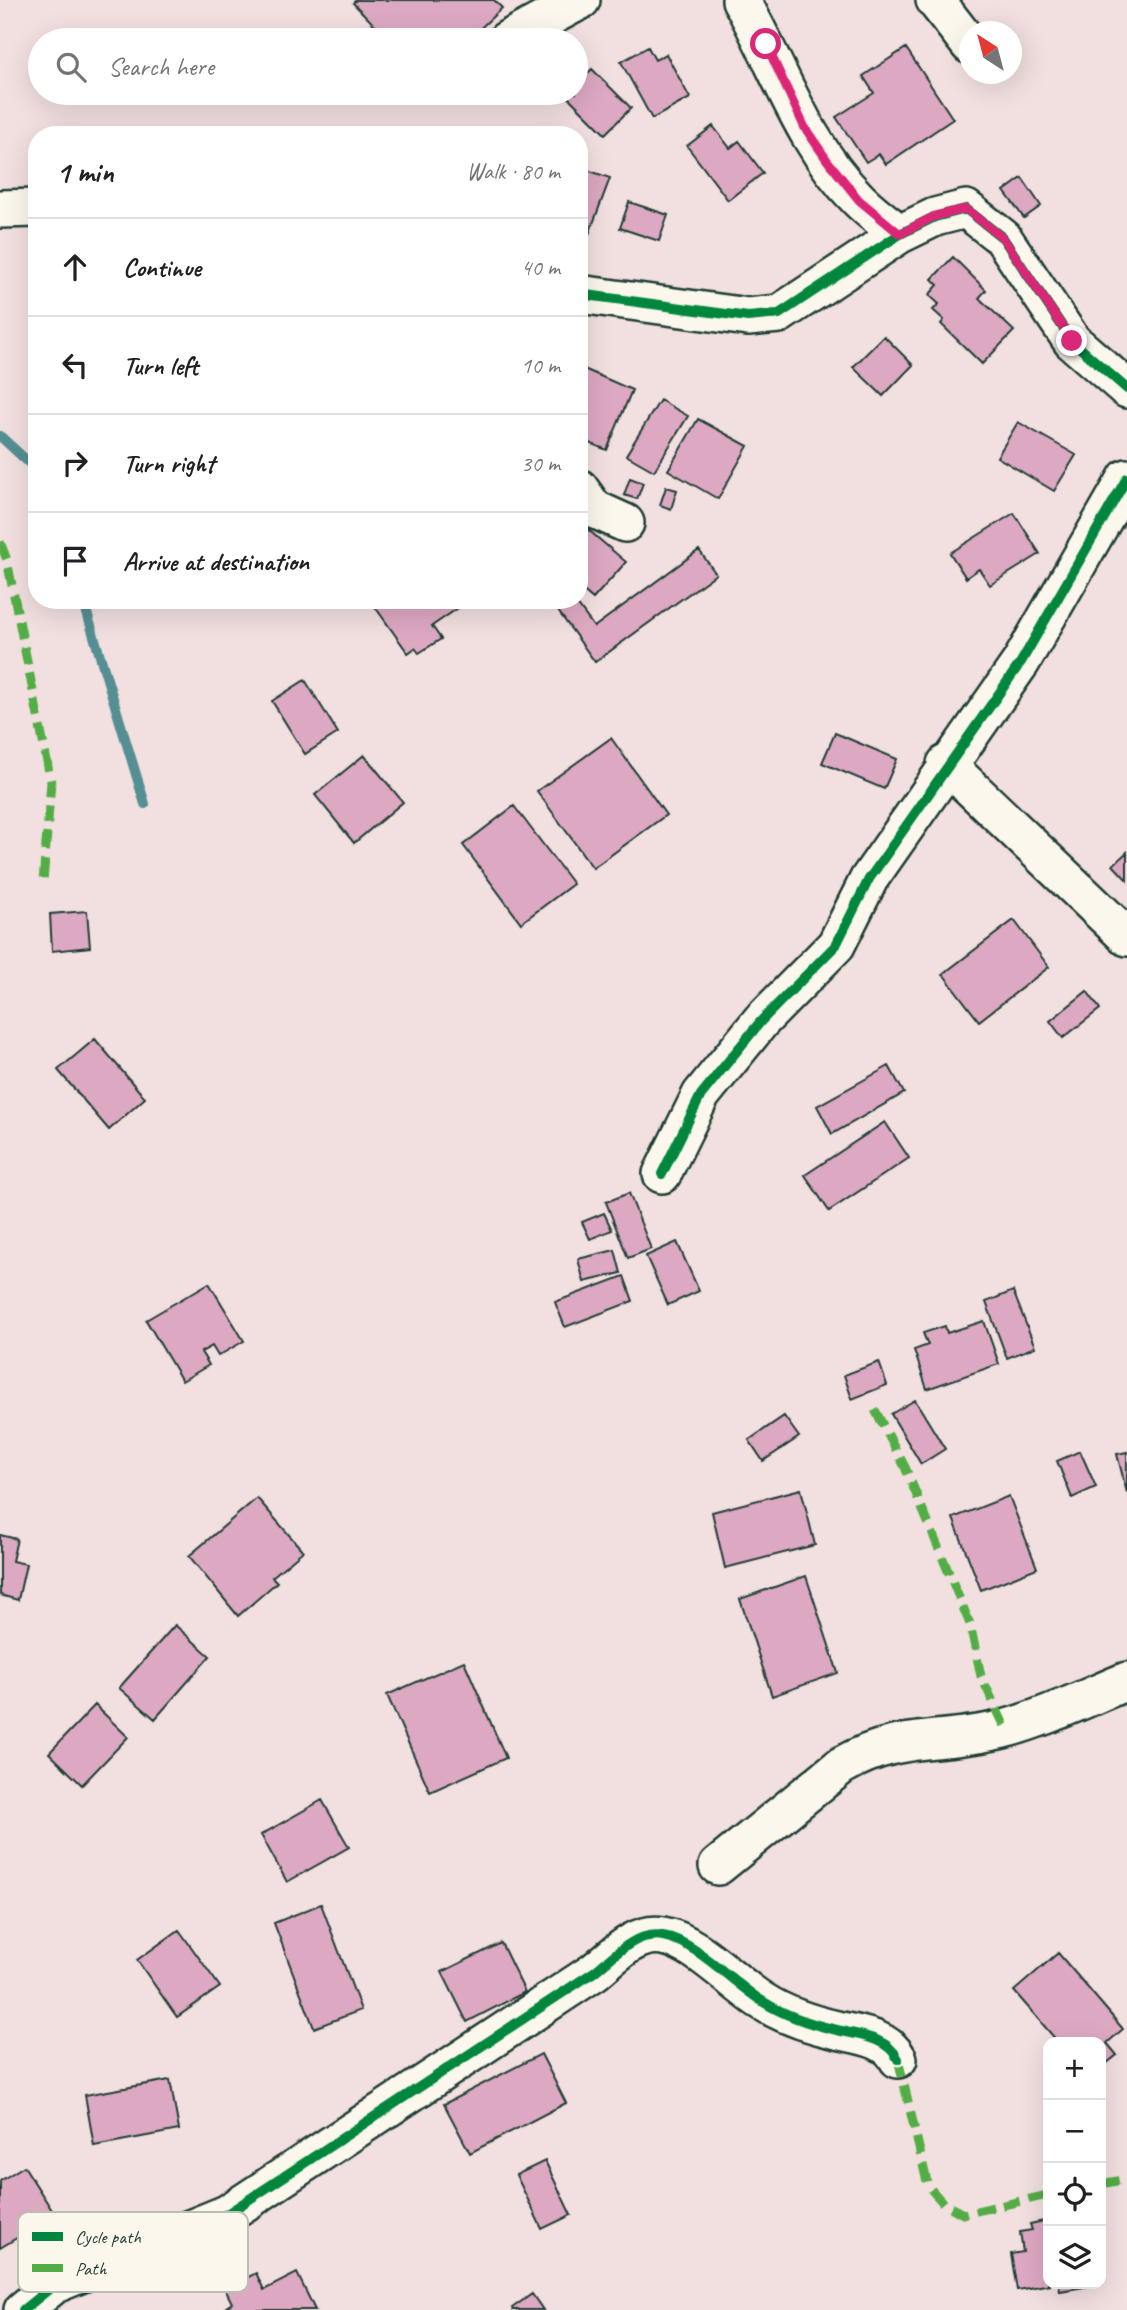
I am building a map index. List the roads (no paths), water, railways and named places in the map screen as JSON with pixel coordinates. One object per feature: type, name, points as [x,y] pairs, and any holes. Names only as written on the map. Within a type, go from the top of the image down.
[{"type":"street","points":[[529,28],[581,0]]},
{"type":"street","points":[[741,0],[766,44],[805,128],[859,200],[900,234]]},
{"type":"street","points":[[935,0],[959,31]]},
{"type":"street","points":[[0,209],[28,208]]},
{"type":"street","points":[[588,295],[748,317],[779,314],[900,234],[935,216],[966,209],[1003,238],[1072,341],[1127,389]]},
{"type":"street","points":[[662,1174],[701,1095],[761,1021],[836,946],[869,879],[946,764],[1021,662],[1127,478]]},
{"type":"street","points":[[588,501],[594,509],[625,523]]},
{"type":"street","points":[[946,764],[1127,937]]},
{"type":"street","points":[[718,1866],[841,1766],[863,1753],[887,1744],[1006,1728],[1127,1681]]},
{"type":"street","points":[[230,2212],[594,1972],[638,1938],[660,1935],[678,1940],[762,2002],[804,2022],[871,2038],[888,2047],[898,2059]]},
{"type":"street","points":[[23,2310],[45,2292]]},
{"type":"waterway","points":[[0,436],[28,462]]},
{"type":"waterway","points":[[86,609],[145,804]]}]
